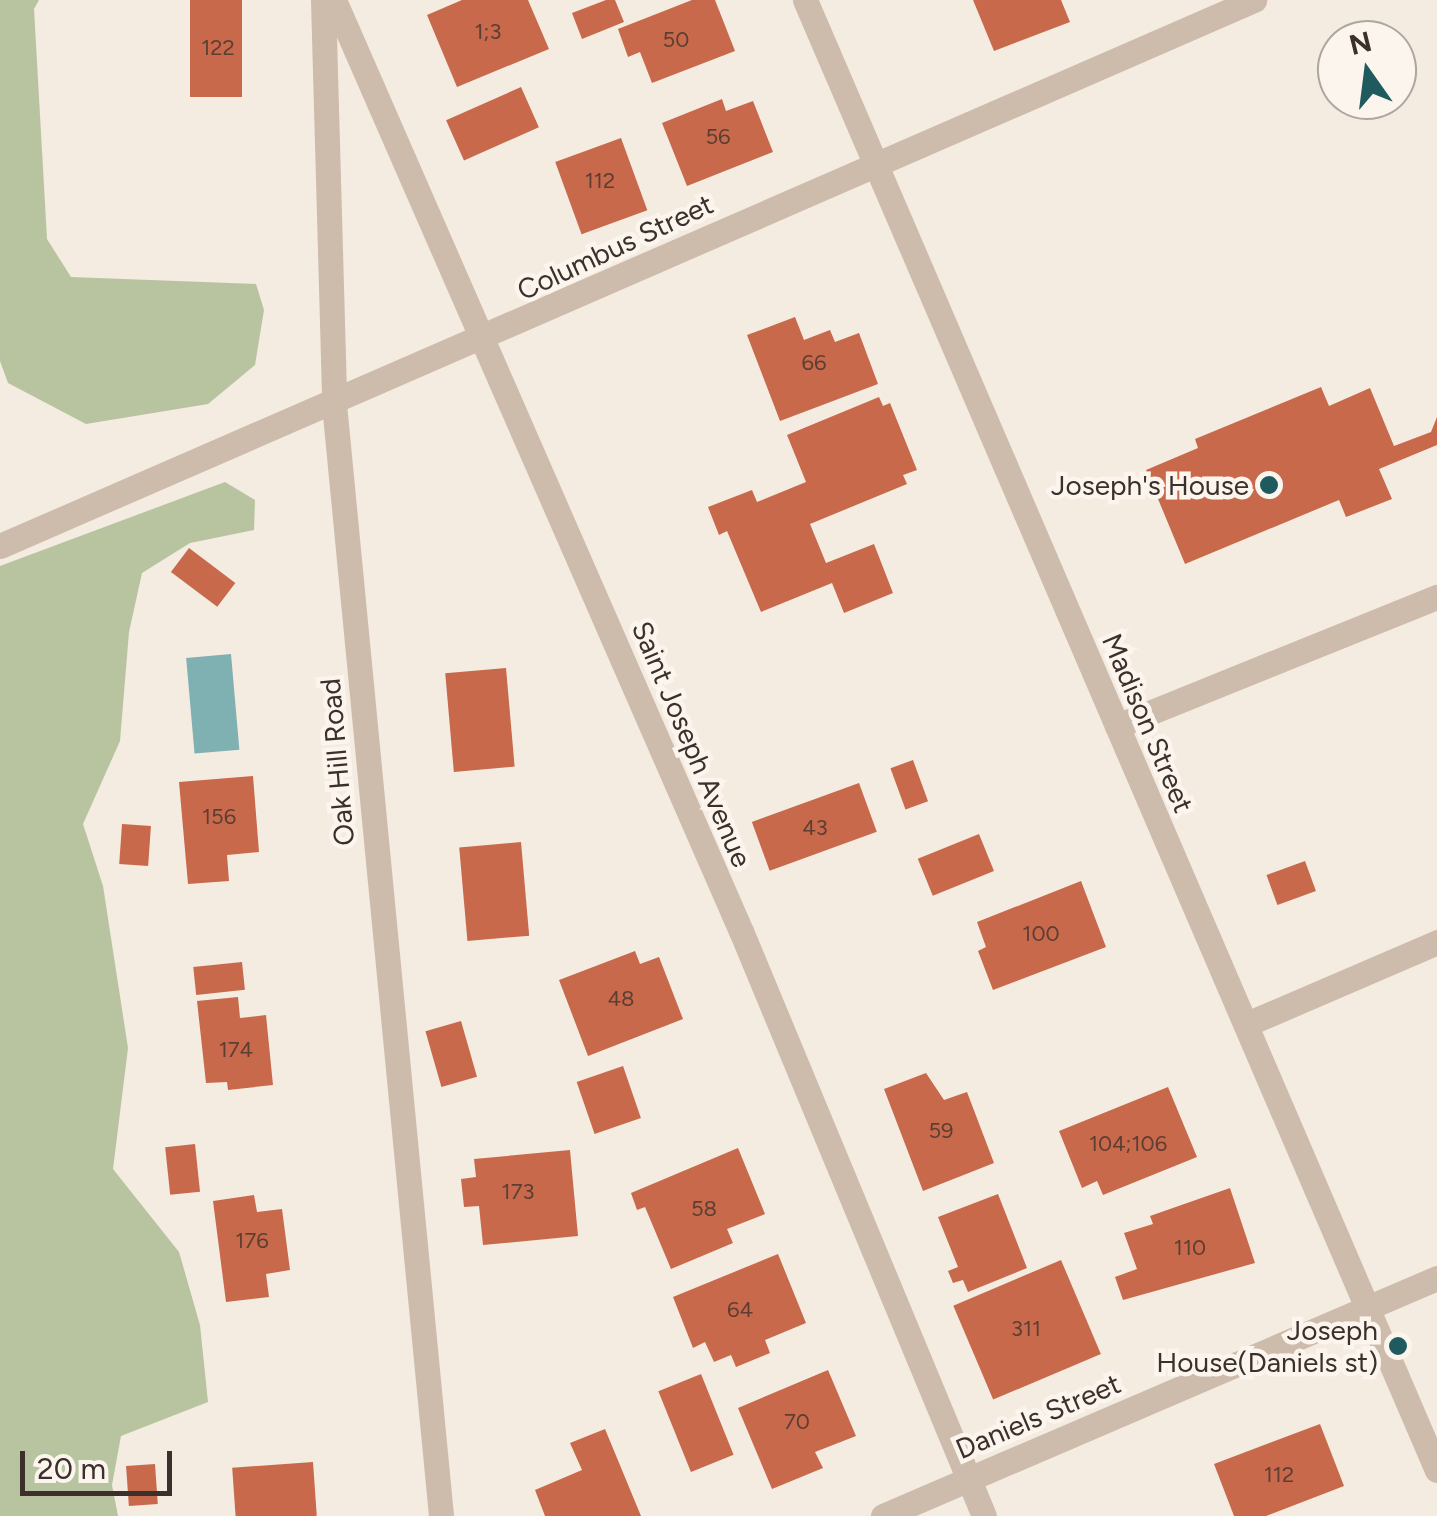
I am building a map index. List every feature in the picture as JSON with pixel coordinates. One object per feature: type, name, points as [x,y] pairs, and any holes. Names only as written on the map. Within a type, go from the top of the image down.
[{"type":"street","name":"Oak Hill Road","points":[[324,0],[334,404],[441,1516]]},
{"type":"street","name":"Saint Joseph Avenue","points":[[334,0],[485,338],[984,1516]]},
{"type":"street","name":"Madison Street","points":[[805,0],[1437,1470]]},
{"type":"street","name":"Columbus Street","points":[[0,546],[485,338],[876,160],[1254,0]]},
{"type":"street","points":[[1117,726],[1437,598]]},
{"type":"street","points":[[1247,1024],[1437,942]]},
{"type":"street","name":"Daniels Street","points":[[883,1516],[1437,1278]]},
{"type":"green space","points":[[0,0],[39,0],[34,9],[47,239],[71,277],[256,284],[264,310],[255,365],[208,404],[86,424],[8,383],[0,361]]},
{"type":"green space","points":[[225,482],[255,500],[254,530],[190,543],[142,573],[129,632],[120,741],[83,824],[103,886],[128,1048],[113,1169],[179,1252],[200,1325],[208,1402],[121,1436],[112,1485],[118,1516],[0,1516],[0,566]]},
{"type":"water","points":[[231,654],[239,750],[195,754],[186,658]]},
{"type":"building","points":[[190,0],[242,0],[242,97],[190,97]]},
{"type":"building","points":[[462,0],[528,0],[549,49],[457,87],[427,15]]},
{"type":"building","points":[[615,0],[624,22],[582,39],[572,13]]},
{"type":"building","points":[[692,0],[715,0],[735,51],[652,83],[640,52],[628,57],[618,29]]},
{"type":"building","points":[[973,0],[1061,0],[1070,22],[994,51]]},
{"type":"building","points":[[521,87],[539,127],[464,161],[446,120]]},
{"type":"building","points":[[722,99],[726,111],[753,101],[773,152],[687,186],[662,123]]},
{"type":"building","points":[[621,138],[647,210],[582,234],[555,162]]},
{"type":"building","points":[[795,317],[804,340],[830,330],[835,342],[859,333],[878,384],[780,421],[747,335]]},
{"type":"building","name":"Joseph's House","points":[[1321,387],[1329,406],[1370,388],[1394,446],[1431,432],[1437,417],[1437,445],[1379,469],[1392,499],[1346,517],[1339,500],[1185,564],[1146,470],[1198,448],[1195,439]]},
{"type":"building","points":[[879,397],[883,406],[890,403],[917,470],[903,475],[907,484],[810,524],[826,563],[874,544],[893,593],[844,613],[832,583],[761,612],[727,531],[719,535],[708,507],[752,490],[757,502],[806,482],[787,435]]},
{"type":"building","points":[[189,548],[235,583],[217,607],[171,572]]},
{"type":"building","points":[[506,668],[515,767],[454,772],[445,673]]},
{"type":"building","points":[[913,760],[928,801],[905,810],[890,768]]},
{"type":"building","points":[[253,776],[259,852],[227,855],[229,881],[188,884],[179,782]]},
{"type":"building","points":[[859,783],[877,832],[770,871],[752,822]]},
{"type":"building","points":[[122,824],[151,826],[148,866],[119,864]]},
{"type":"building","points":[[979,834],[994,871],[933,896],[918,859]]},
{"type":"building","points":[[521,842],[529,936],[467,941],[459,847]]},
{"type":"building","points":[[1305,861],[1316,891],[1277,905],[1266,875]]},
{"type":"building","points":[[1081,881],[1106,947],[993,990],[978,951],[986,947],[977,922]]},
{"type":"building","points":[[635,951],[640,964],[659,957],[683,1019],[588,1056],[559,980]]},
{"type":"building","points":[[242,962],[245,990],[196,995],[193,967]]},
{"type":"building","points":[[238,997],[240,1018],[266,1015],[273,1085],[228,1090],[227,1082],[206,1083],[197,1001]]},
{"type":"building","points":[[461,1021],[477,1077],[441,1087],[425,1031]]},
{"type":"building","points":[[623,1066],[641,1118],[595,1134],[577,1082]]},
{"type":"building","points":[[926,1073],[944,1100],[967,1092],[994,1163],[923,1191],[884,1089]]},
{"type":"building","points":[[1168,1087],[1197,1157],[1103,1195],[1097,1181],[1082,1188],[1059,1131]]},
{"type":"building","points":[[195,1144],[200,1192],[170,1195],[165,1147]]},
{"type":"building","points":[[738,1148],[765,1214],[727,1229],[733,1243],[671,1269],[645,1207],[637,1210],[631,1193]]},
{"type":"building","points":[[570,1150],[578,1236],[483,1245],[479,1206],[464,1207],[461,1179],[476,1177],[474,1159]]},
{"type":"building","points":[[1230,1188],[1255,1263],[1123,1300],[1115,1277],[1137,1269],[1124,1233],[1153,1224],[1150,1216]]},
{"type":"building","points":[[998,1194],[1027,1268],[968,1292],[963,1280],[953,1283],[948,1271],[958,1267],[938,1217]]},
{"type":"building","points":[[254,1195],[257,1212],[282,1209],[290,1270],[266,1274],[269,1297],[226,1302],[213,1201]]},
{"type":"building","points":[[778,1254],[806,1323],[765,1340],[770,1353],[736,1367],[731,1355],[714,1362],[705,1342],[693,1348],[673,1297]]},
{"type":"building","points":[[1061,1260],[1101,1354],[993,1400],[953,1306]]},
{"type":"building","points":[[828,1370],[856,1436],[815,1452],[823,1468],[772,1489],[738,1408]]},
{"type":"building","points":[[701,1374],[734,1455],[691,1472],[658,1391]]},
{"type":"building","points":[[1320,1424],[1344,1486],[1266,1516],[1234,1516],[1214,1464]]},
{"type":"building","points":[[605,1429],[641,1516],[545,1516],[535,1490],[582,1470],[570,1443]]},
{"type":"building","points":[[313,1462],[317,1516],[236,1516],[232,1468]]},
{"type":"building","points":[[155,1464],[158,1504],[129,1506],[126,1466]]},
{"type":"place","name":"Joseph's House","points":[[1269,485]]},
{"type":"place","name":"Joseph House(Daniels st)","points":[[1398,1346]]}]
